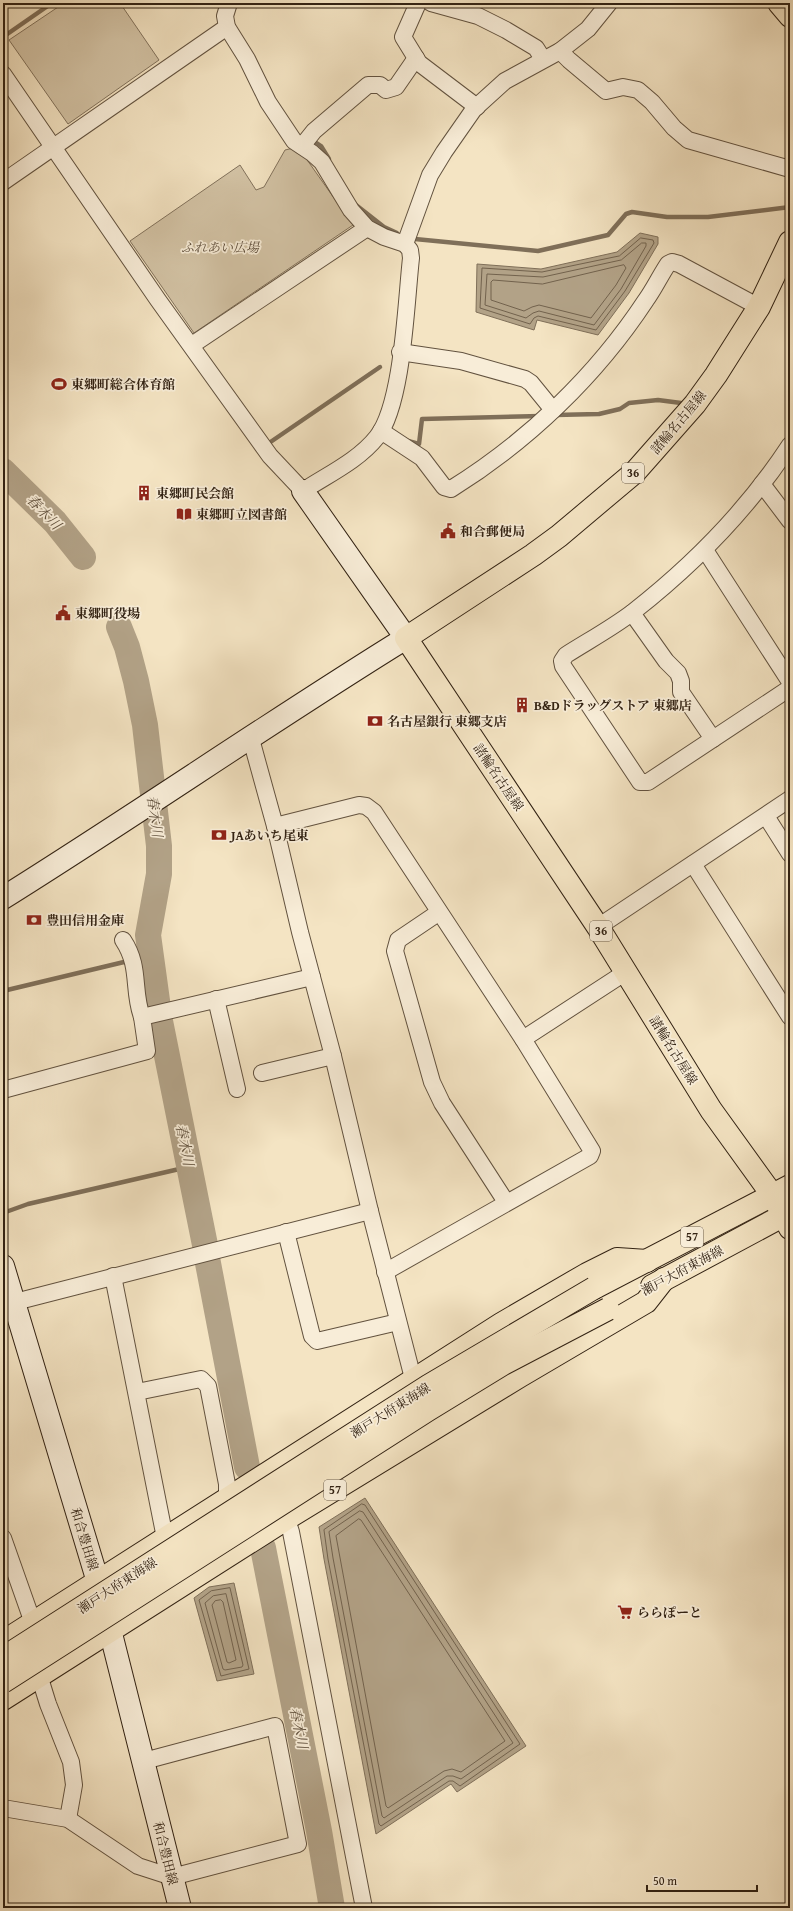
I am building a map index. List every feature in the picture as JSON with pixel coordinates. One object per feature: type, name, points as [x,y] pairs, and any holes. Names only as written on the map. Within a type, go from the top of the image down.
[{"type":"main road","points":[[779,3],[790,16]]},
{"type":"main road","name":"諸輪名古屋線","points":[[788,1219],[782,1191],[712,1110],[598,927],[406,638],[533,555],[559,536],[635,472],[695,404],[716,375],[759,307],[790,242]]},
{"type":"main road","points":[[3,898],[251,739],[312,696],[406,638],[303,491]]},
{"type":"main road","name":"瀬戸大府東海線","points":[[3,1658],[415,1394],[594,1288],[782,1191]]},
{"type":"main road","name":"瀬戸大府東海線","points":[[3,1682],[428,1410],[503,1364],[664,1280],[788,1219]]},
{"type":"main road","points":[[3,1642],[98,1582],[227,1497],[501,1324],[587,1274],[617,1259],[647,1261]]},
{"type":"main road","name":"和合豊田線","points":[[3,1266],[98,1582],[180,1908]]},
{"type":"main road","name":"57","points":[[3,1699],[286,1519],[391,1456],[426,1432],[646,1302],[664,1280]]},
{"type":"street","points":[[3,74],[158,300],[192,345],[270,456],[303,491],[347,463],[376,438],[381,431],[394,399],[411,258],[410,250],[405,244],[384,237],[367,228],[350,210],[322,162],[294,141],[268,102],[247,59],[227,27],[225,16],[229,3]]},
{"type":"street","points":[[418,3],[403,38],[419,63],[477,107]]},
{"type":"street","points":[[431,3],[478,16],[506,30],[536,48],[543,59]]},
{"type":"street","points":[[405,244],[430,175],[444,152],[477,107],[505,81],[560,50],[588,29],[609,3]]},
{"type":"street","points":[[3,182],[227,27]]},
{"type":"street","points":[[560,50],[568,60],[606,91],[623,87],[638,90],[652,102],[674,128],[688,140],[706,147],[747,155],[790,169]]},
{"type":"street","points":[[302,146],[314,131],[368,84],[380,85],[386,90],[396,87],[416,58]]},
{"type":"street","points":[[192,345],[367,228]]},
{"type":"street","points":[[381,431],[422,458],[444,487],[451,489],[522,439],[554,410],[598,364],[617,340],[646,300],[668,264],[672,262],[679,264],[759,307]]},
{"type":"street","points":[[400,352],[461,361],[524,379],[531,383],[554,410]]},
{"type":"street","points":[[790,445],[762,484],[705,550],[632,613],[566,656],[562,661],[640,782],[648,782],[790,688]]},
{"type":"street","points":[[762,484],[790,521]]},
{"type":"street","points":[[705,550],[790,682]]},
{"type":"street","points":[[632,613],[666,661],[678,673],[681,681],[681,692],[713,739]]},
{"type":"street","points":[[251,739],[275,826],[300,932],[333,1056],[385,1272],[426,1432]]},
{"type":"street","points":[[598,927],[790,799]]},
{"type":"street","points":[[275,826],[359,805],[366,806],[374,812],[438,913],[523,1039],[592,1151],[590,1156],[506,1202],[385,1272]]},
{"type":"street","points":[[766,816],[790,854]]},
{"type":"street","points":[[693,864],[790,1017]]},
{"type":"street","points":[[438,913],[398,940],[395,951],[432,1082],[442,1103],[506,1202]]},
{"type":"street","points":[[3,1090],[147,1051],[135,966],[123,940]]},
{"type":"street","points":[[523,1039],[626,972]]},
{"type":"street","points":[[142,1017],[312,978]]},
{"type":"street","points":[[216,999],[237,1089]]},
{"type":"street","points":[[262,1074],[333,1056]]},
{"type":"street","points":[[15,1302],[370,1211]]},
{"type":"street","points":[[286,1232],[312,1336],[317,1341],[398,1322]]},
{"type":"street","points":[[113,1276],[137,1392],[155,1494],[165,1538]]},
{"type":"street","points":[[137,1392],[201,1379],[208,1386],[227,1484],[227,1497]]},
{"type":"street","points":[[276,1467],[286,1519],[291,1532],[364,1908]]},
{"type":"street","points":[[3,1538],[33,1623]]},
{"type":"street","points":[[39,1675],[48,1704],[71,1762],[74,1785],[68,1819]]},
{"type":"street","points":[[3,1808],[68,1819],[138,1866],[172,1878],[298,1844],[275,1726],[144,1761]]},
{"type":"green space","points":[[64,3],[120,3],[159,60],[68,124],[9,40]]},
{"type":"green space","name":"ふれあい広場","points":[[298,147],[353,225],[194,333],[130,241],[240,165],[256,190],[264,187],[285,150]]},
{"type":"water","points":[[640,233],[658,237],[658,244],[629,293],[598,335],[537,320],[534,330],[476,312],[477,264],[541,269],[617,252]]},
{"type":"water","points":[[365,1498],[526,1746],[457,1792],[451,1784],[376,1834],[319,1527]]},
{"type":"water","points":[[234,1583],[254,1674],[217,1681],[194,1598],[209,1587]]},
{"type":"waterway","points":[[3,37],[52,3]]},
{"type":"waterway","points":[[312,140],[321,146],[329,159]]},
{"type":"waterway","points":[[356,205],[384,227],[397,233]]},
{"type":"waterway","points":[[415,239],[538,251],[608,235],[626,214],[632,212],[667,217],[708,217],[790,207]]},
{"type":"waterway","points":[[269,443],[380,367]]},
{"type":"waterway","points":[[555,415],[599,414],[620,409],[629,403],[658,400],[681,403]]},
{"type":"waterway","points":[[408,441],[419,444],[422,419],[541,416]]},
{"type":"waterway","name":"春木川","points":[[3,471],[55,522],[83,557]]},
{"type":"waterway","name":"春木川","points":[[119,627],[127,647],[145,725],[159,846],[159,874],[148,935],[158,1008]]},
{"type":"waterway","points":[[3,991],[124,962],[152,964]]},
{"type":"waterway","name":"春木川","points":[[160,1021],[205,1245]]},
{"type":"waterway","points":[[3,1213],[28,1204],[188,1167]]},
{"type":"waterway","name":"春木川","points":[[207,1258],[247,1467]]},
{"type":"waterway","name":"春木川","points":[[263,1548],[319,1831],[332,1908]]},
{"type":"place","name":"東郷町総合体育館","points":[[59,384]]},
{"type":"place","name":"東郷町民会館","points":[[144,493]]},
{"type":"place","name":"東郷町立図書館","points":[[184,514]]},
{"type":"place","name":"和合郵便局","points":[[448,531]]},
{"type":"place","name":"東郷町役場","points":[[63,613]]},
{"type":"place","name":"B&Dドラッグストア 東郷店","points":[[522,705]]},
{"type":"place","name":"名古屋銀行 東郷支店","points":[[375,721]]},
{"type":"place","name":"JAあいち尾東","points":[[219,835]]},
{"type":"place","name":"豊田信用金庫","points":[[34,920]]},
{"type":"place","name":"ららぽーと","points":[[625,1612]]}]
